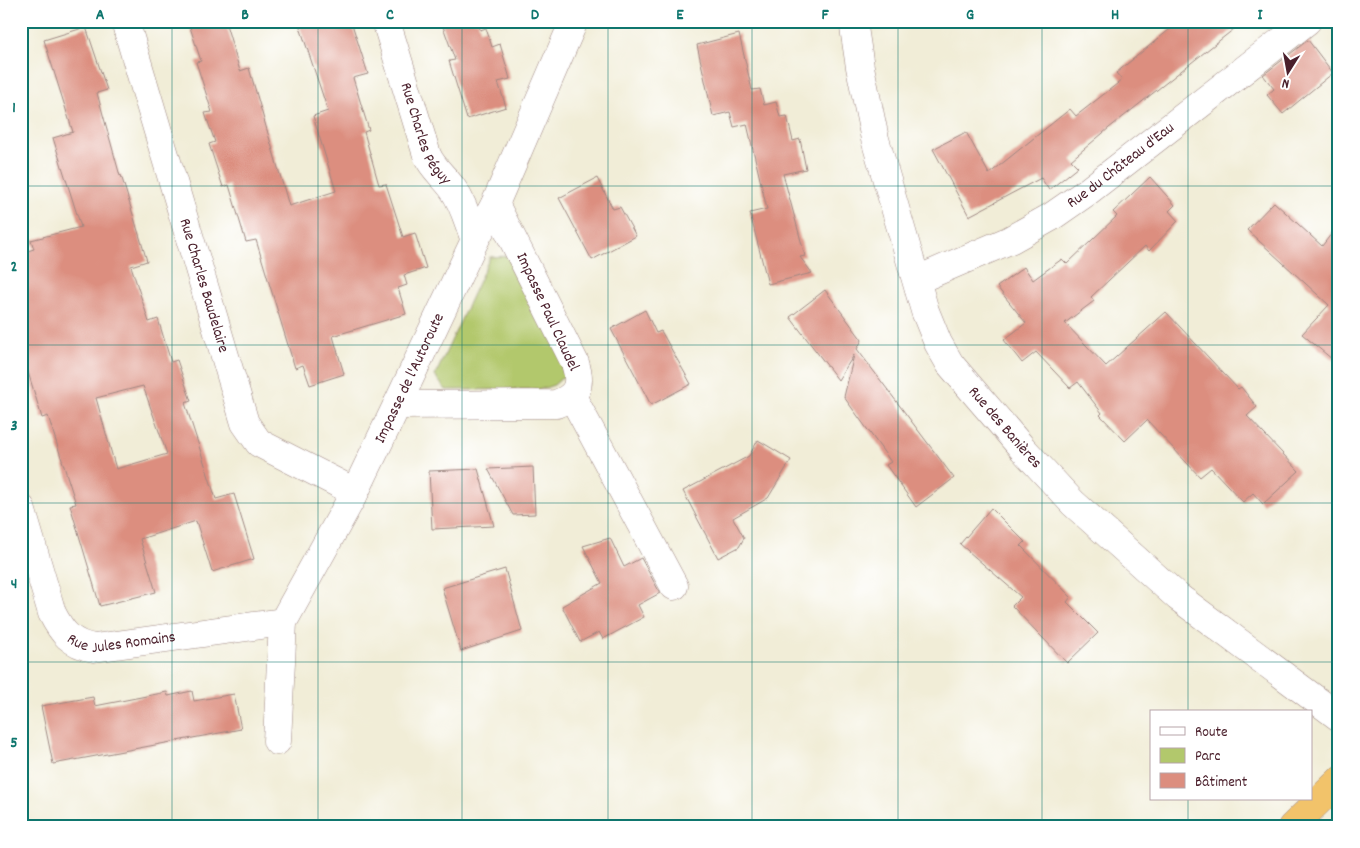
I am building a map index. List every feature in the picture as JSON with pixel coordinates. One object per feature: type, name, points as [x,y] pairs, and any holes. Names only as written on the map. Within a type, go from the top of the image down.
[{"type":"highway","points":[[1292,827],[1339,782]]},
{"type":"street","name":"Rue Charles Baudelaire","points":[[125,21],[245,423],[259,443],[355,492]]},
{"type":"street","name":"Rue Charles Péguy","points":[[386,21],[427,155],[432,165],[458,197],[475,240]]},
{"type":"street","name":"Impasse de l'Autoroute","points":[[276,741],[283,622],[355,492],[397,406],[475,240],[494,204],[574,21]]},
{"type":"street","name":"Rue des Banières","points":[[853,21],[860,68],[875,139],[925,311],[950,364],[1022,449],[1073,503],[1178,597],[1339,717]]},
{"type":"street","name":"Rue du Château d'Eau","points":[[917,280],[1010,240],[1051,218],[1307,21]]},
{"type":"street","name":"Impasse Paul Claudel","points":[[397,406],[556,404],[572,396],[577,387],[578,380],[575,363],[494,204]]},
{"type":"street","points":[[572,396],[674,586]]},
{"type":"street","name":"Rue Jules Romains","points":[[21,508],[52,613],[58,625],[69,638],[80,646],[94,648],[283,622]]},
{"type":"green space","points":[[510,256],[562,359],[564,376],[554,385],[542,389],[446,390],[435,376],[490,257]]},
{"type":"building","points":[[188,21],[225,21],[240,71],[249,68],[289,206],[336,191],[313,116],[328,111],[298,21],[351,21],[368,74],[353,78],[369,130],[364,132],[379,185],[386,184],[403,237],[415,233],[426,268],[404,275],[407,285],[398,288],[406,314],[333,336],[344,374],[310,385],[303,365],[295,368],[256,240],[246,242],[229,185],[223,187],[209,144],[215,142],[205,113],[212,112],[196,62],[201,61]]},
{"type":"building","points":[[441,21],[478,21],[480,30],[486,28],[492,47],[500,44],[510,79],[498,82],[506,107],[467,119],[449,61],[455,60]]},
{"type":"building","points":[[1180,21],[1244,21],[1071,160],[1078,167],[1049,190],[1041,178],[969,216],[933,149],[966,132],[989,174],[1070,109],[1076,116],[1122,80],[1116,73]]},
{"type":"building","points":[[86,27],[107,90],[97,93],[120,176],[147,261],[131,266],[149,322],[158,319],[171,362],[177,360],[191,401],[185,403],[216,499],[234,494],[254,559],[212,572],[196,521],[140,539],[156,592],[100,606],[70,505],[76,504],[48,416],[42,418],[21,349],[21,253],[34,249],[31,240],[81,227],[53,138],[73,132],[44,40]],"holes":[[[143,386],[167,454],[116,469],[96,398]]]},
{"type":"building","points":[[739,34],[752,90],[760,89],[764,105],[776,102],[780,117],[787,116],[793,141],[800,139],[806,169],[783,174],[805,256],[800,257],[812,273],[768,284],[750,213],[767,209],[747,124],[734,127],[730,112],[713,116],[697,45]]},
{"type":"building","points":[[1308,40],[1333,73],[1283,114],[1267,95],[1274,89],[1263,75]]},
{"type":"building","points":[[1150,177],[1175,205],[1169,211],[1178,221],[1149,251],[1145,246],[1091,297],[1094,301],[1065,323],[1106,366],[1166,312],[1238,389],[1241,387],[1257,407],[1247,416],[1299,471],[1263,504],[1253,493],[1243,502],[1211,468],[1200,477],[1147,420],[1125,441],[1100,415],[1102,413],[1078,382],[1070,388],[1036,352],[1022,363],[1004,340],[1026,323],[997,287],[1024,267],[1033,280],[1062,259],[1067,264],[1117,216],[1113,212]]},
{"type":"building","points":[[597,178],[613,209],[620,207],[636,236],[592,260],[559,198]]},
{"type":"building","points":[[1274,202],[1322,246],[1339,224],[1339,365],[1302,334],[1329,305],[1247,230]]},
{"type":"building","points":[[825,290],[862,340],[857,349],[954,478],[916,507],[886,465],[891,462],[844,397],[854,355],[838,380],[790,317]]},
{"type":"building","points":[[645,310],[656,333],[661,331],[691,384],[651,405],[611,329]]},
{"type":"building","points":[[758,440],[791,460],[768,498],[733,518],[744,538],[739,547],[718,558],[683,491],[749,456]]},
{"type":"building","points":[[533,467],[535,514],[513,515],[488,469]]},
{"type":"building","points":[[478,469],[494,526],[432,529],[429,471]]},
{"type":"building","points":[[991,508],[1025,542],[1021,546],[1071,597],[1067,602],[1098,633],[1067,663],[1012,606],[1021,597],[960,544]]},
{"type":"building","points":[[610,538],[624,567],[641,558],[660,593],[638,605],[644,617],[603,639],[599,632],[580,642],[562,606],[602,583],[583,546]]},
{"type":"building","points":[[505,569],[522,631],[461,651],[442,588]]},
{"type":"building","points":[[192,691],[194,701],[234,694],[241,729],[53,764],[41,706],[93,697],[95,706],[167,692],[168,696]]}]
